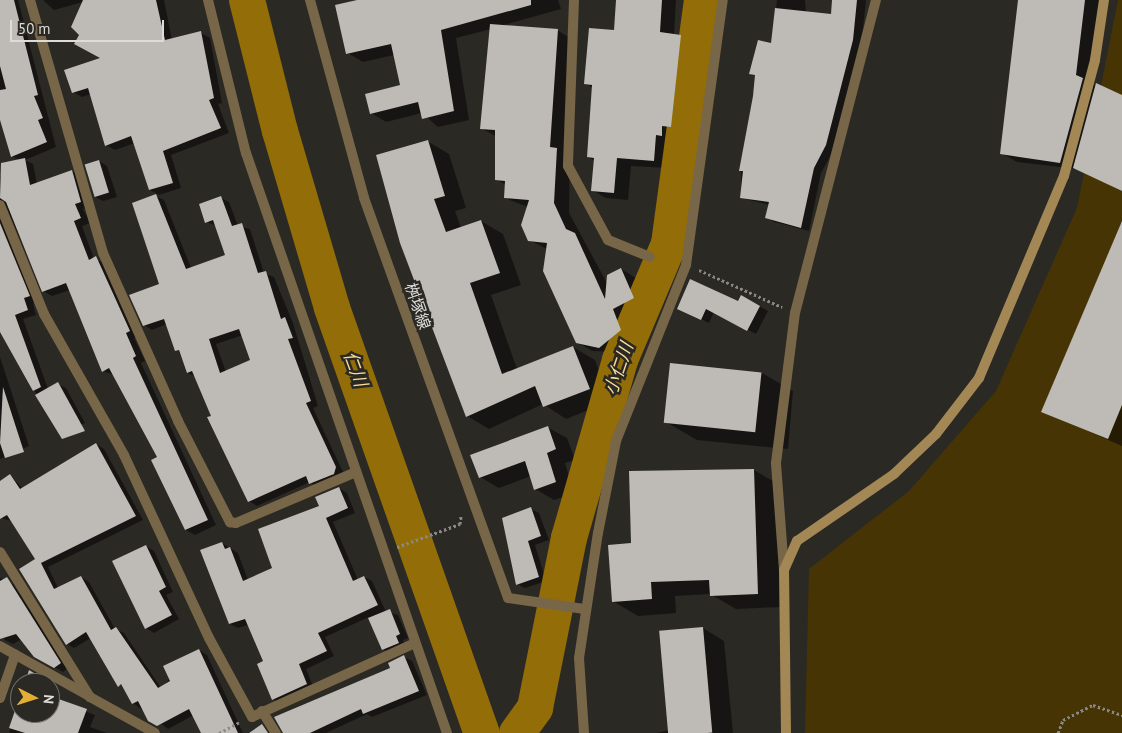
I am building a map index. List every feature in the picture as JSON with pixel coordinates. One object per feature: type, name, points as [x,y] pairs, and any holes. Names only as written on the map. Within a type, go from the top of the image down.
[{"type":"street","points":[[30,0],[103,253],[178,421],[230,522],[236,523],[356,472]]},
{"type":"street","points":[[208,0],[246,153],[447,733]]},
{"type":"street","name":"桝塚線","points":[[310,0],[364,198],[465,486],[508,598],[580,608]]},
{"type":"street","points":[[574,0],[568,166],[608,240],[650,257]]},
{"type":"street","points":[[584,733],[579,658],[580,608],[616,441],[686,265],[723,0]]},
{"type":"street","points":[[786,733],[784,570],[776,464],[795,313],[876,0]]},
{"type":"street","points":[[784,570],[798,541],[894,474],[936,434],[979,378],[1064,176],[1095,60],[1104,0]]},
{"type":"street","points":[[0,204],[44,314],[124,455],[209,638],[252,717],[415,643]]},
{"type":"street","points":[[0,552],[90,696]]},
{"type":"street","points":[[0,646],[155,733]]},
{"type":"street","points":[[0,698],[14,655]]},
{"type":"street","points":[[262,711],[276,733]]},
{"type":"path","points":[[710,275],[776,304]]},
{"type":"path","points":[[397,547],[460,524]]},
{"type":"path","points":[[1058,733],[1063,720],[1093,705],[1122,715]]},
{"type":"path","points":[[219,733],[247,719]]},
{"type":"shaded area","points":[[1118,0],[1122,0],[1122,733],[805,733],[809,569],[909,491],[996,391],[1077,208]]},
{"type":"building","points":[[0,0],[14,0],[38,95],[34,96],[43,118],[38,120],[47,142],[11,157],[0,120],[0,90],[6,89],[0,66]]},
{"type":"building","points":[[83,0],[156,0],[165,40],[201,31],[214,98],[209,100],[221,128],[163,151],[173,183],[149,190],[131,136],[105,146],[88,88],[72,93],[64,70],[100,58],[74,44],[79,35],[71,27]]},
{"type":"building","points":[[357,0],[531,0],[531,5],[441,30],[454,111],[422,119],[418,102],[370,114],[365,94],[400,85],[391,44],[346,54],[335,5]]},
{"type":"building","points":[[616,0],[662,0],[660,32],[681,35],[671,127],[662,126],[662,136],[656,135],[654,161],[617,158],[614,193],[591,191],[594,158],[587,157],[592,85],[584,84],[589,28],[614,30]]},
{"type":"building","points":[[832,0],[857,0],[853,40],[826,145],[814,168],[801,228],[765,218],[769,202],[740,198],[743,171],[739,171],[755,75],[749,74],[758,40],[771,43],[775,8],[831,14]]},
{"type":"building","points":[[1018,0],[1085,0],[1076,75],[1083,78],[1060,163],[1000,154]]},
{"type":"building","points":[[490,24],[558,29],[550,147],[557,148],[554,203],[566,229],[575,233],[605,299],[607,275],[621,268],[634,298],[613,309],[621,330],[599,348],[576,343],[543,271],[547,243],[528,241],[521,225],[529,200],[504,198],[505,181],[495,180],[495,130],[480,129]]},
{"type":"building","points":[[1096,83],[1122,95],[1122,191],[1073,168]]},
{"type":"building","points":[[428,140],[445,196],[434,199],[446,232],[481,220],[500,273],[470,283],[502,374],[573,346],[590,389],[543,407],[535,386],[466,417],[400,243],[376,155]]},
{"type":"building","points":[[25,158],[30,185],[72,170],[81,202],[75,204],[81,218],[74,221],[89,260],[96,256],[130,331],[126,333],[136,356],[133,358],[208,520],[185,530],[151,460],[157,457],[109,368],[102,372],[66,283],[42,292],[6,202],[0,198],[1,163]]},
{"type":"building","points":[[99,160],[109,193],[95,197],[85,164]]},
{"type":"building","points":[[156,194],[186,269],[225,255],[213,220],[205,223],[199,204],[221,196],[232,226],[242,223],[258,273],[266,271],[281,319],[285,317],[293,338],[288,339],[311,401],[306,403],[336,467],[334,474],[309,484],[306,476],[248,502],[207,417],[211,416],[192,371],[187,373],[179,350],[175,351],[164,319],[143,326],[129,295],[159,284],[132,203]],"holes":[[[239,329],[250,360],[220,373],[209,339]]]},
{"type":"building","points":[[1122,221],[1122,405],[1108,439],[1041,412]]},
{"type":"building","points":[[0,223],[30,296],[24,298],[28,310],[15,315],[41,387],[33,391],[0,332]]},
{"type":"building","points":[[690,279],[738,301],[741,295],[760,306],[747,331],[706,309],[701,320],[677,309]]},
{"type":"building","points":[[670,363],[761,373],[755,432],[664,423]]},
{"type":"building","points":[[58,382],[85,431],[62,439],[35,395]]},
{"type":"building","points":[[3,387],[24,452],[5,458],[0,443]]},
{"type":"building","points":[[548,426],[556,449],[547,453],[556,482],[534,490],[525,461],[479,478],[470,455]]},
{"type":"building","points":[[96,443],[136,516],[41,563],[54,589],[81,576],[111,630],[116,627],[158,688],[170,681],[163,666],[199,649],[238,733],[201,733],[189,709],[157,726],[148,721],[138,701],[132,704],[121,684],[118,687],[86,632],[66,645],[19,569],[35,559],[7,515],[0,519],[0,481],[10,474],[20,489]]},
{"type":"building","points":[[754,469],[758,594],[710,596],[709,580],[651,582],[652,599],[612,602],[608,545],[631,543],[629,471]]},
{"type":"building","points":[[339,487],[348,508],[326,518],[353,581],[364,576],[378,605],[318,633],[327,651],[299,664],[307,684],[272,700],[257,664],[263,661],[245,619],[229,624],[200,550],[222,542],[225,549],[230,547],[243,581],[272,568],[258,529],[319,506],[315,497]]},
{"type":"building","points":[[531,507],[541,536],[528,541],[539,577],[516,585],[502,518]]},
{"type":"building","points":[[146,545],[166,587],[159,591],[172,615],[145,629],[112,561]]},
{"type":"building","points":[[7,577],[61,663],[54,668],[34,657],[16,634],[0,639],[0,581]]},
{"type":"building","points":[[390,609],[400,634],[396,636],[399,643],[382,650],[368,618]]},
{"type":"building","points":[[703,627],[712,733],[668,733],[659,631]]},
{"type":"building","points":[[404,655],[419,691],[363,714],[361,709],[310,733],[283,733],[274,717],[390,668],[388,663]]},
{"type":"building","points":[[60,700],[87,709],[78,733],[25,733],[9,728],[11,723],[60,723]]},
{"type":"building","points":[[262,724],[268,733],[249,733]]},
{"type":"waterway","name":"仁川","points":[[247,0],[280,131],[332,308],[482,733]]},
{"type":"waterway","name":"小仁川","points":[[517,733],[535,708],[569,538],[620,360],[669,244],[702,0]]}]
